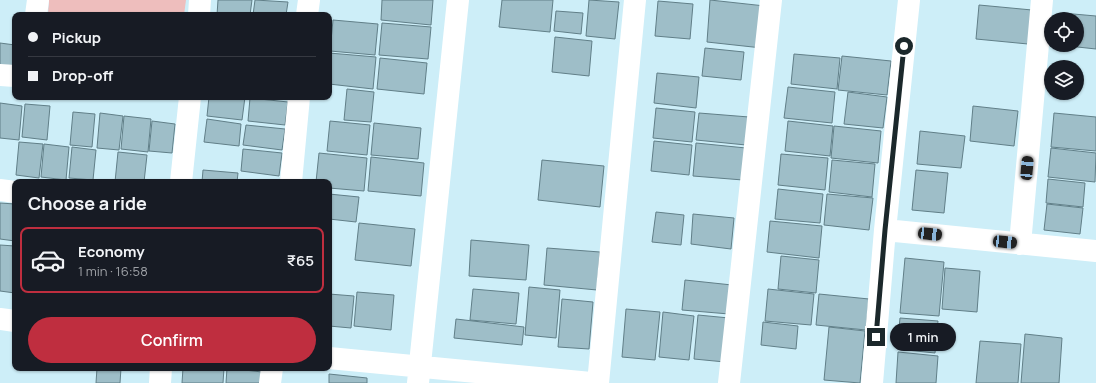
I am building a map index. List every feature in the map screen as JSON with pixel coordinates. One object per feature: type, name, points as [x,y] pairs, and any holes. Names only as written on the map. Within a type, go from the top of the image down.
[{"type":"street","points":[[36,12],[38,0]]},
{"type":"street","points":[[199,12],[200,0]]},
{"type":"street","points":[[307,12],[309,0]]},
{"type":"street","points":[[419,375],[458,0]]},
{"type":"street","points":[[598,383],[635,0]]},
{"type":"street","points":[[729,383],[771,0]]},
{"type":"street","points":[[872,383],[885,230],[908,0]]},
{"type":"street","points":[[1020,244],[1042,0]]},
{"type":"street","points":[[0,75],[12,76]]},
{"type":"street","points":[[181,179],[190,100]]},
{"type":"street","points":[[291,179],[299,100]]},
{"type":"street","points":[[0,190],[12,192]]},
{"type":"street","points":[[885,230],[1096,252]]},
{"type":"street","points":[[0,319],[12,321]]},
{"type":"street","points":[[332,359],[419,375],[591,383]]},
{"type":"street","points":[[160,383],[161,371]]},
{"type":"street","points":[[270,383],[272,371]]},
{"type":"shaded area","points":[[49,0],[186,0],[184,12],[48,12]]},
{"type":"building","points":[[218,0],[252,0],[250,12],[217,12]]},
{"type":"building","points":[[255,0],[288,2],[286,12],[253,12]]},
{"type":"building","points":[[382,0],[433,0],[431,25],[381,20]]},
{"type":"building","points":[[502,0],[553,0],[550,32],[499,27]]},
{"type":"building","points":[[589,0],[619,2],[615,39],[586,36]]},
{"type":"building","points":[[710,0],[765,6],[762,48],[707,42]]},
{"type":"building","points":[[658,1],[693,4],[690,39],[655,36]]},
{"type":"building","points":[[979,5],[1032,10],[1028,44],[976,39]]},
{"type":"building","points":[[556,11],[583,13],[581,34],[554,31]]},
{"type":"building","points":[[1084,15],[1096,16],[1096,49],[1084,48]]},
{"type":"building","points":[[333,20],[378,24],[375,55],[332,51]]},
{"type":"building","points":[[382,23],[431,27],[428,59],[379,55]]},
{"type":"building","points":[[555,37],[592,41],[589,76],[552,72]]},
{"type":"building","points":[[0,43],[12,45],[12,71],[0,70]]},
{"type":"building","points":[[705,48],[744,52],[741,80],[702,76]]},
{"type":"building","points":[[332,53],[376,57],[373,89],[332,84]]},
{"type":"building","points":[[794,54],[840,58],[837,89],[791,84]]},
{"type":"building","points":[[842,56],[891,61],[887,95],[838,90]]},
{"type":"building","points":[[380,58],[427,63],[424,94],[377,89]]},
{"type":"building","points":[[657,73],[699,77],[696,108],[654,103]]},
{"type":"building","points":[[788,87],[835,92],[832,123],[784,118]]},
{"type":"building","points":[[347,89],[374,92],[371,122],[344,120]]},
{"type":"building","points":[[848,92],[887,97],[883,128],[844,124]]},
{"type":"building","points":[[209,100],[245,100],[242,120],[207,116]]},
{"type":"building","points":[[250,100],[288,102],[285,125],[248,121]]},
{"type":"building","points":[[0,103],[22,106],[19,140],[0,138]]},
{"type":"building","points":[[25,104],[50,106],[47,140],[22,137]]},
{"type":"building","points":[[973,106],[1018,111],[1014,146],[970,141]]},
{"type":"building","points":[[656,108],[695,112],[692,142],[653,138]]},
{"type":"building","points":[[73,112],[95,114],[92,147],[70,145]]},
{"type":"building","points":[[100,113],[123,116],[119,150],[97,148]]},
{"type":"building","points":[[699,113],[749,117],[746,145],[696,140]]},
{"type":"building","points":[[1054,113],[1096,117],[1096,151],[1051,147]]},
{"type":"building","points":[[124,116],[151,119],[148,152],[121,149]]},
{"type":"building","points":[[207,119],[241,124],[239,146],[204,142]]},
{"type":"building","points":[[152,121],[175,124],[172,153],[149,151]]},
{"type":"building","points":[[330,121],[370,125],[367,155],[327,151]]},
{"type":"building","points":[[788,121],[833,126],[830,156],[785,151]]},
{"type":"building","points":[[374,123],[421,128],[418,159],[371,155]]},
{"type":"building","points":[[246,125],[285,129],[282,150],[243,145]]},
{"type":"building","points":[[834,126],[881,131],[878,163],[831,158]]},
{"type":"building","points":[[920,131],[965,136],[961,168],[917,164]]},
{"type":"building","points":[[654,141],[692,145],[689,175],[651,171]]},
{"type":"building","points":[[19,142],[43,144],[39,178],[16,175]]},
{"type":"building","points":[[696,143],[746,148],[743,180],[693,176]]},
{"type":"building","points":[[44,144],[69,147],[66,179],[41,177]]},
{"type":"building","points":[[72,147],[96,150],[93,179],[69,178]]},
{"type":"building","points":[[1051,148],[1096,153],[1095,182],[1048,177]]},
{"type":"building","points":[[243,149],[282,153],[279,176],[241,171]]},
{"type":"building","points":[[118,152],[147,155],[144,179],[115,179]]},
{"type":"building","points":[[319,153],[367,158],[364,191],[332,188],[332,179],[316,179]]},
{"type":"building","points":[[781,154],[828,158],[825,190],[778,185]]},
{"type":"building","points":[[371,157],[424,163],[421,196],[368,191]]},
{"type":"building","points":[[542,160],[604,166],[600,207],[538,200]]},
{"type":"building","points":[[832,160],[875,164],[872,197],[829,192]]},
{"type":"building","points":[[203,170],[238,173],[237,179],[202,179]]},
{"type":"building","points":[[916,170],[948,173],[944,213],[912,210]]},
{"type":"building","points":[[1048,179],[1085,183],[1083,207],[1046,203]]},
{"type":"building","points":[[778,189],[823,194],[820,223],[775,219]]},
{"type":"building","points":[[332,194],[359,197],[356,222],[332,219]]},
{"type":"building","points":[[827,194],[873,198],[869,230],[824,225]]},
{"type":"building","points":[[0,203],[12,204],[12,241],[0,239]]},
{"type":"building","points":[[1047,204],[1083,208],[1080,234],[1044,230]]},
{"type":"building","points":[[656,212],[684,215],[681,245],[652,242]]},
{"type":"building","points":[[693,214],[734,218],[731,249],[691,244]]},
{"type":"building","points":[[770,221],[822,226],[819,258],[767,252]]},
{"type":"building","points":[[359,223],[415,229],[411,266],[355,260]]},
{"type":"building","points":[[471,240],[529,245],[526,280],[469,276]]},
{"type":"building","points":[[0,245],[12,246],[12,293],[0,291]]},
{"type":"building","points":[[547,248],[600,252],[597,290],[544,285]]},
{"type":"building","points":[[781,256],[819,260],[816,293],[778,289]]},
{"type":"building","points":[[905,258],[944,262],[939,316],[900,313]]},
{"type":"building","points":[[945,268],[980,271],[977,312],[942,309]]},
{"type":"building","points":[[685,280],[732,285],[729,314],[682,310]]},
{"type":"building","points":[[529,287],[560,290],[556,338],[525,335]]},
{"type":"building","points":[[473,289],[519,293],[516,324],[470,320]]},
{"type":"building","points":[[768,289],[814,294],[811,325],[765,321]]},
{"type":"building","points":[[357,292],[394,295],[391,330],[354,326]]},
{"type":"building","points":[[332,294],[354,296],[351,328],[332,326]]},
{"type":"building","points":[[819,294],[869,299],[866,330],[816,325]]},
{"type":"building","points":[[562,299],[593,302],[589,349],[558,347]]},
{"type":"building","points":[[626,309],[660,312],[655,360],[622,357]]},
{"type":"building","points":[[663,312],[694,316],[689,360],[659,357]]},
{"type":"building","points":[[698,315],[729,318],[725,362],[694,359]]},
{"type":"building","points":[[900,318],[938,321],[935,353],[897,349]]},
{"type":"building","points":[[456,319],[524,327],[522,345],[454,338]]},
{"type":"building","points":[[763,322],[798,326],[796,349],[761,345]]},
{"type":"building","points":[[829,327],[865,331],[860,383],[824,380]]},
{"type":"building","points":[[1025,334],[1062,338],[1059,383],[1021,383]]},
{"type":"building","points":[[980,341],[1021,344],[1018,383],[976,383]]},
{"type":"building","points":[[898,352],[938,356],[936,383],[896,383]]},
{"type":"building","points":[[97,371],[121,371],[120,383],[96,383]]},
{"type":"building","points":[[183,371],[224,371],[223,383],[182,383]]},
{"type":"building","points":[[227,371],[262,372],[261,383],[226,383]]},
{"type":"building","points":[[329,374],[367,378],[367,383],[329,383]]},
{"type":"route","points":[[876,337],[885,230],[904,46]]}]
